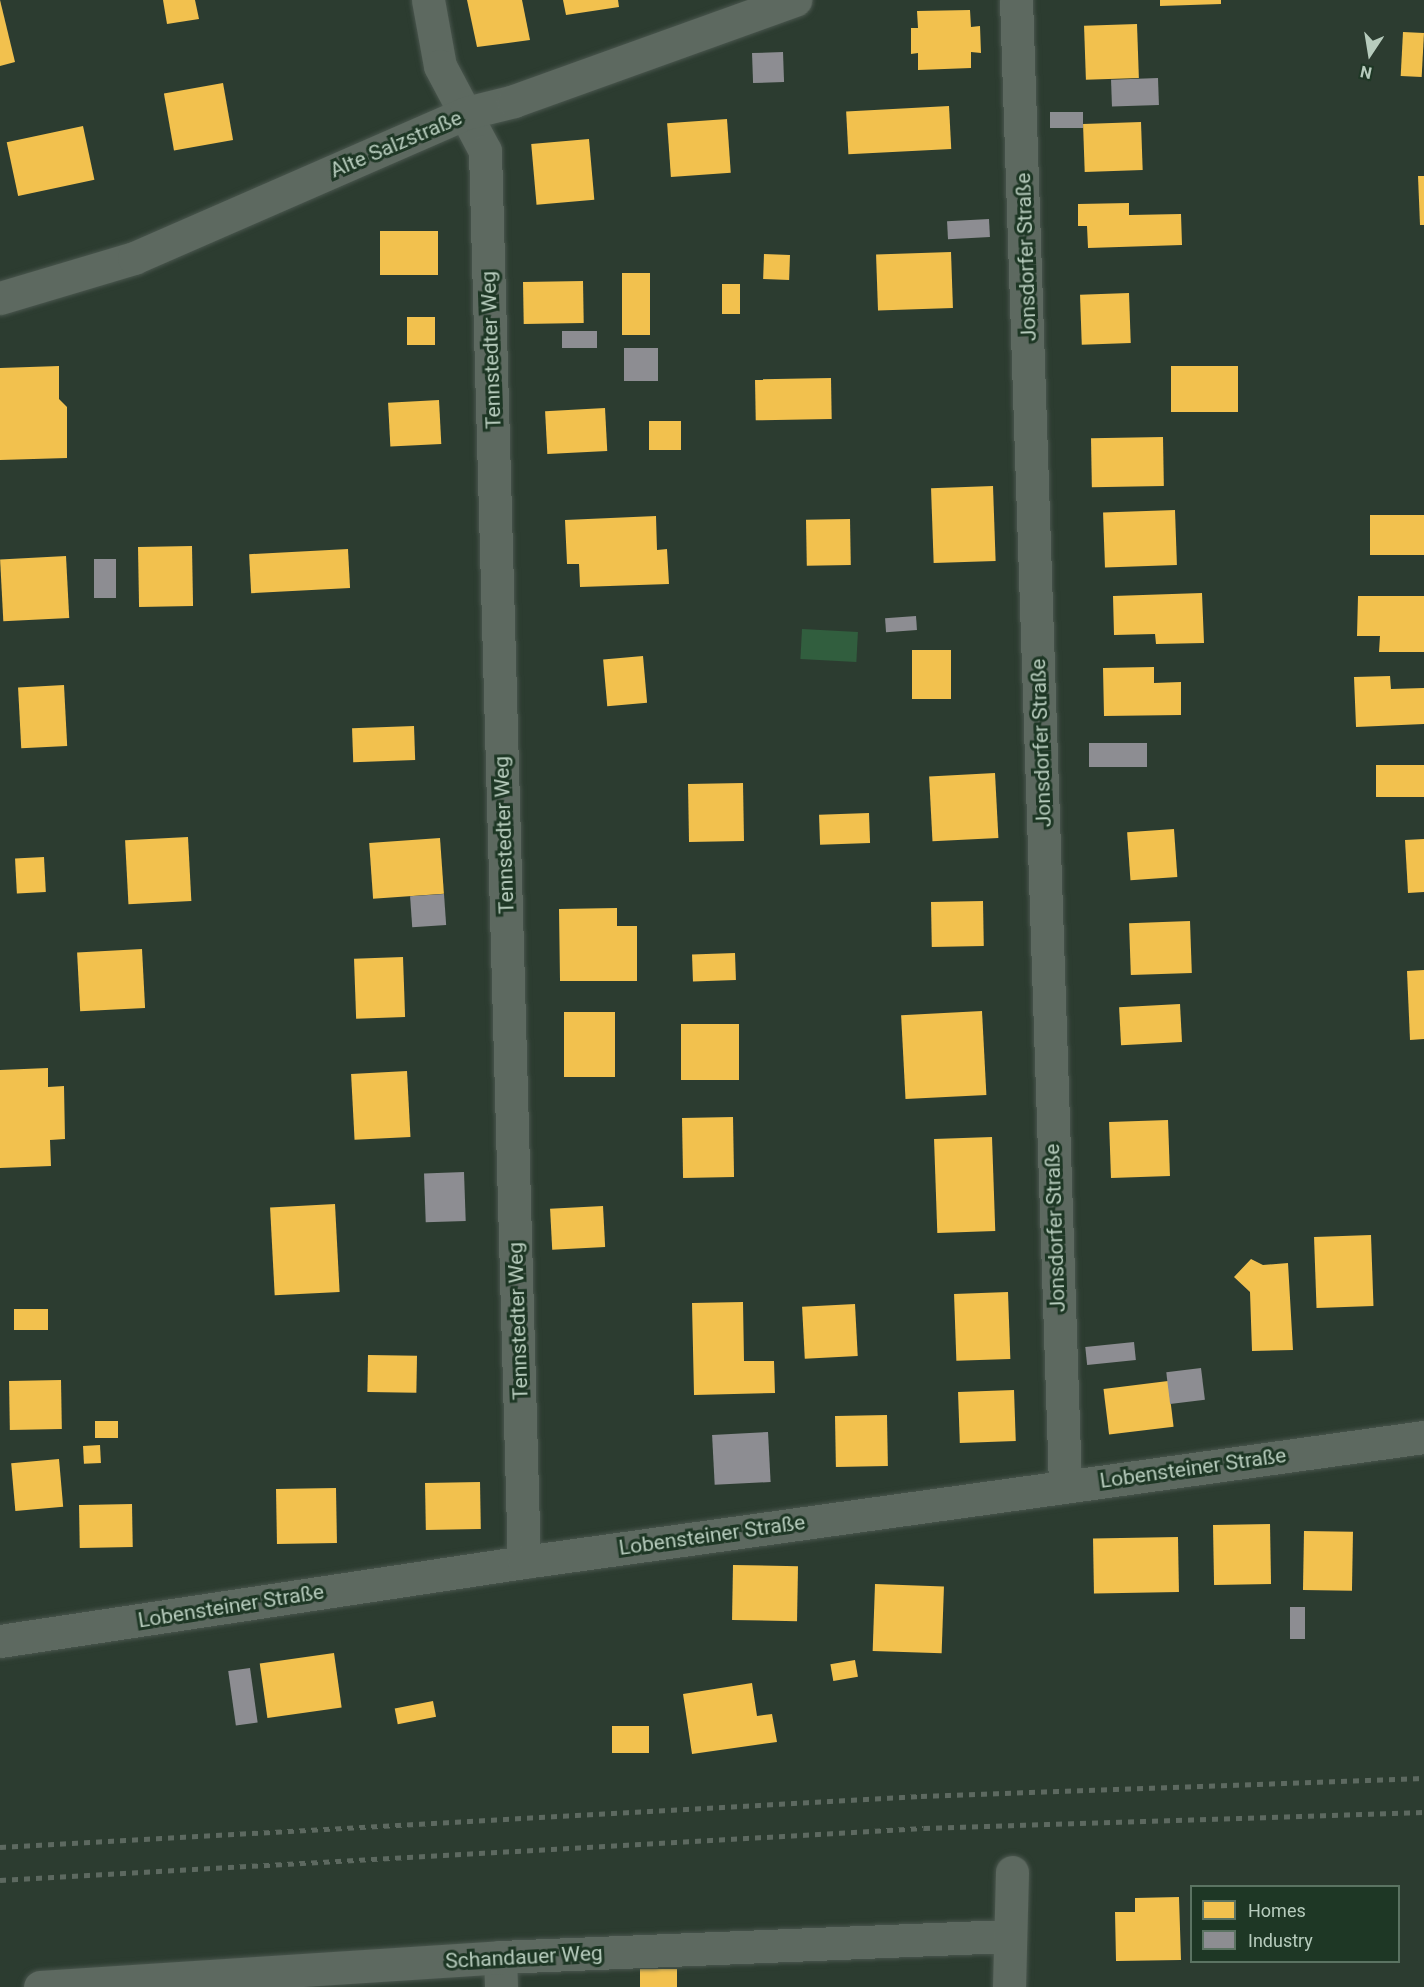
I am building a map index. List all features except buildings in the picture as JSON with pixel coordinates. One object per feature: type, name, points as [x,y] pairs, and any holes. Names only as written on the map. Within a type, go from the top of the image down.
[{"type":"street","name":"Tennstedter Weg","points":[[428,0],[440,66],[485,151],[524,1562]]},
{"type":"street","name":"Alte Salzstraße","points":[[0,298],[134,258],[466,113],[514,101],[795,0]]},
{"type":"street","name":"Jonsdorfer Straße","points":[[1016,0],[1065,1485]]},
{"type":"street","name":"Lobensteiner Straße","points":[[0,1641],[524,1562],[1065,1485],[1424,1437]]},
{"type":"street","points":[[1009,1987],[1008,1936],[1012,1872]]},
{"type":"street","name":"Schandauer Weg","points":[[40,1987],[501,1972],[1008,1936]]},
{"type":"shaded area","points":[[802,629],[858,632],[856,662],[800,659]]},
{"type":"railway","points":[[0,1847],[921,1796],[1424,1778]]},
{"type":"railway","points":[[0,1880],[924,1828],[1424,1812]]}]
